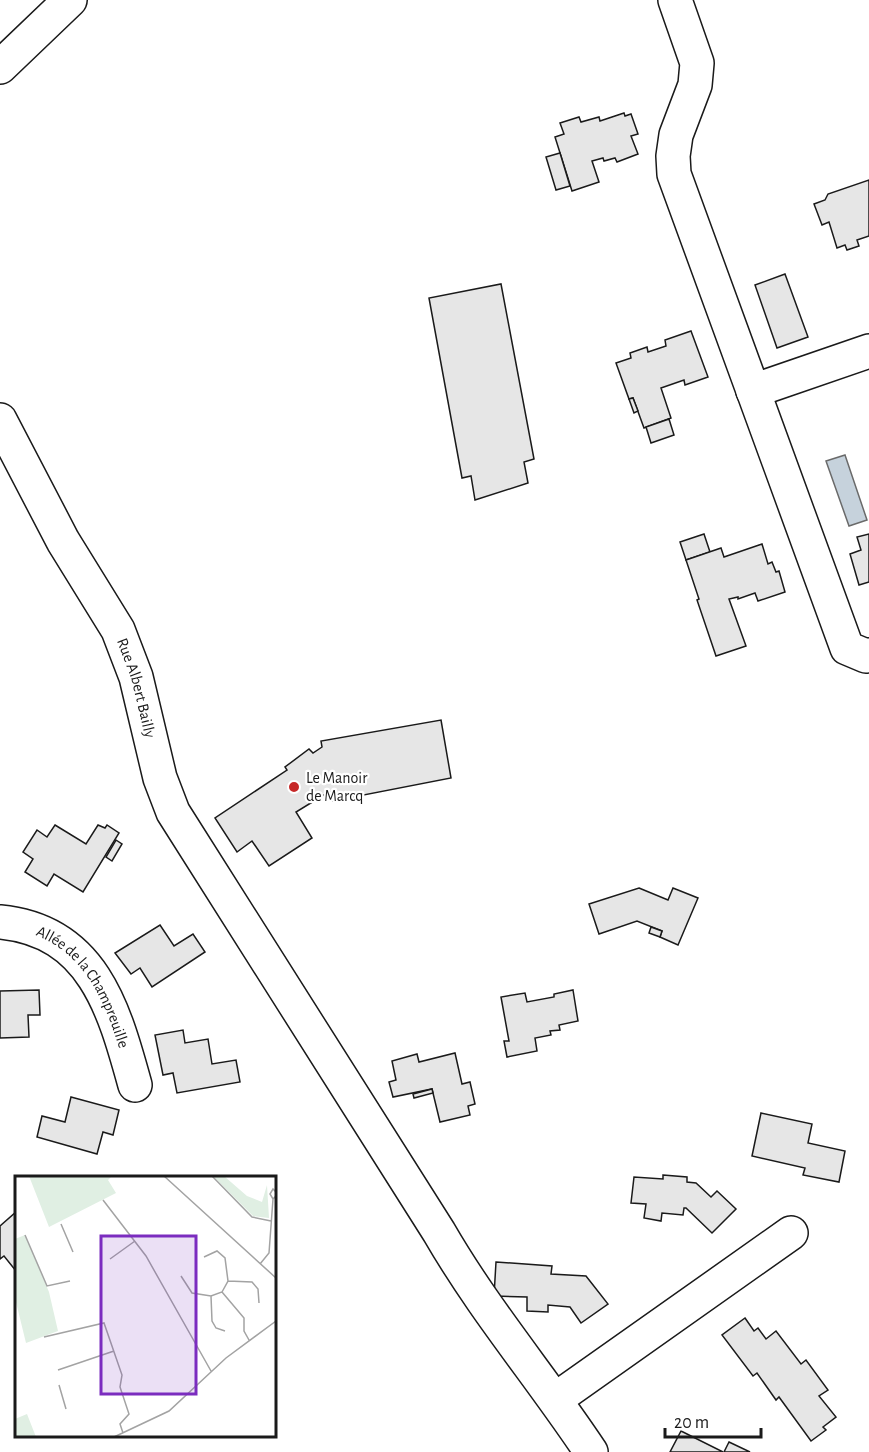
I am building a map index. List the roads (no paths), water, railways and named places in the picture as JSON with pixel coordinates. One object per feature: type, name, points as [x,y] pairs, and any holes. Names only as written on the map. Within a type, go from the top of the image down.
[{"type":"street","points":[[0,67],[70,0]]},
{"type":"street","points":[[675,0],[697,63],[694,85],[675,135],[673,156],[675,174],[847,648],[866,656],[869,655]]},
{"type":"street","points":[[753,391],[869,351]]},
{"type":"street","name":"Rue Albert Bailly","points":[[0,420],[63,541],[118,630],[136,677],[160,778],[173,812],[460,1269],[556,1399],[591,1452]]},
{"type":"street","name":"Allée de la Champreuille","points":[[0,922],[32,928],[49,936],[67,948],[94,975],[113,1010],[135,1085]]},
{"type":"street","points":[[556,1399],[791,1233]]},
{"type":"place","name":"Le Manoir de Marcq","points":[[294,787]]}]
